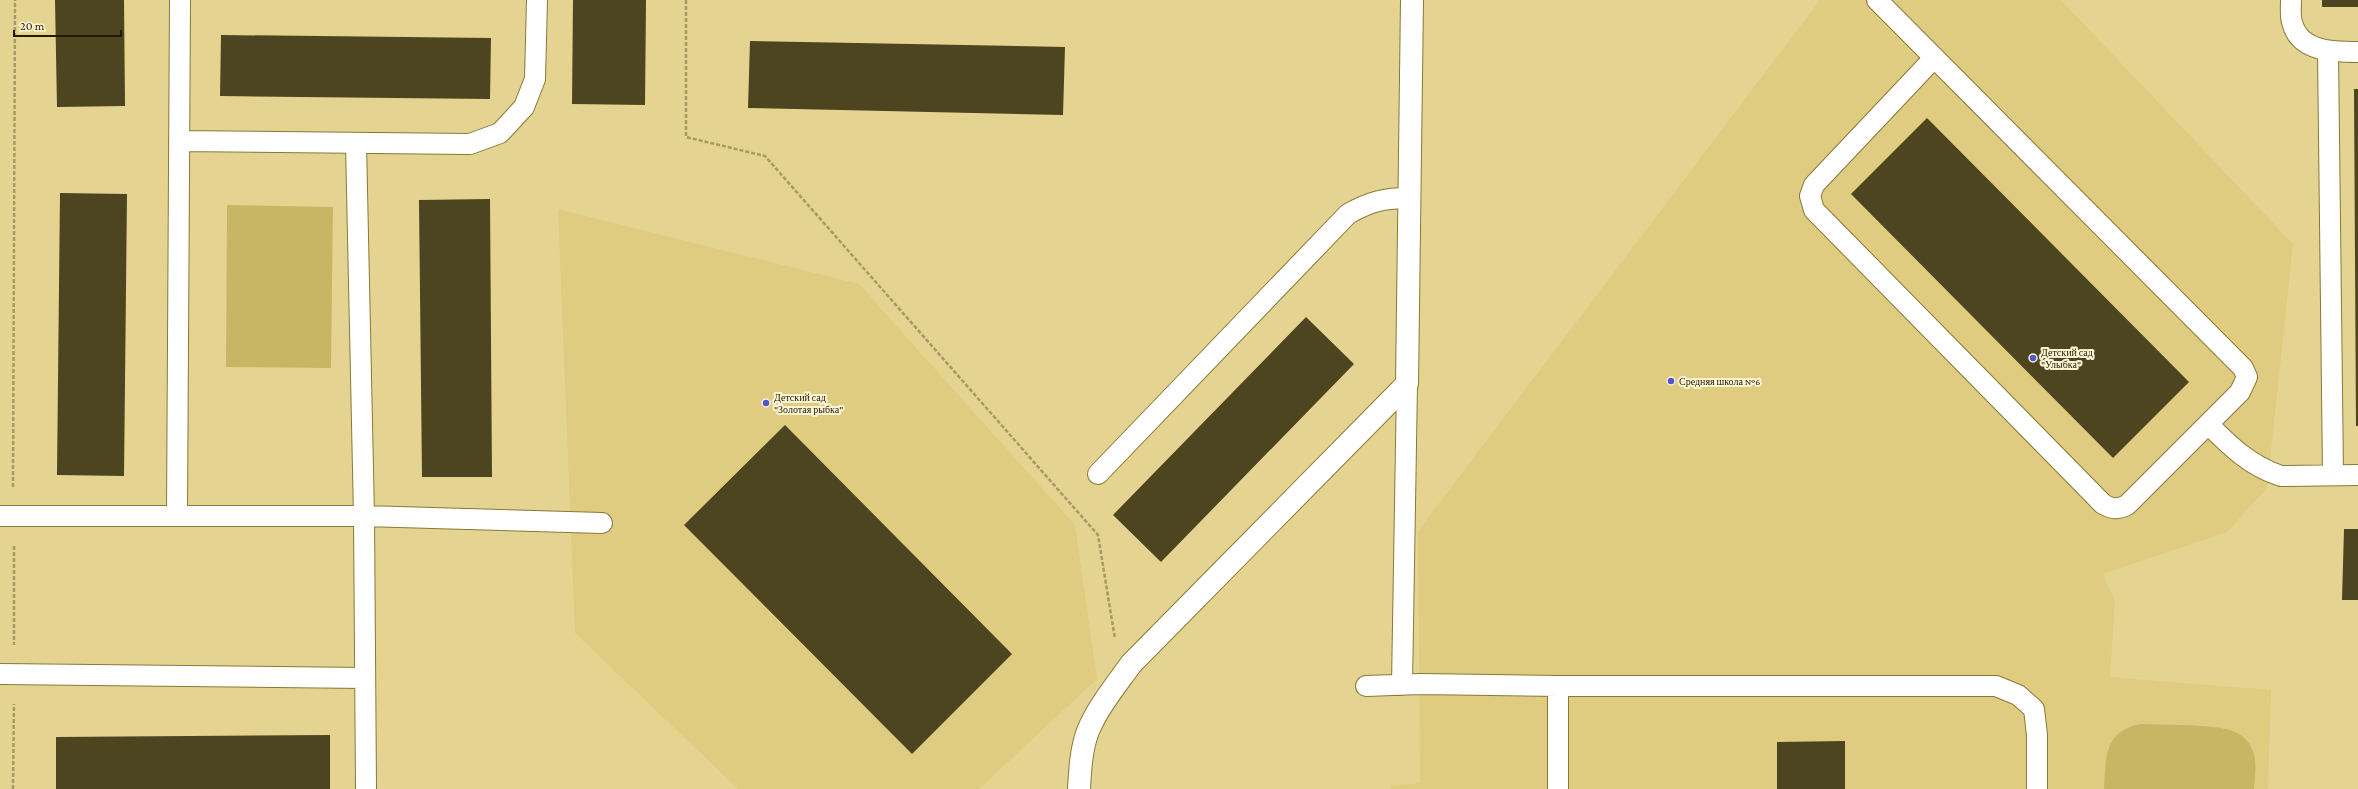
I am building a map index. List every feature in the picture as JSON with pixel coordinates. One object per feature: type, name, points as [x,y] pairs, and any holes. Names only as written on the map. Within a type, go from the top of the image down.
[{"type":"street","points":[[1080,789],[1080,769],[1088,732],[1107,697],[1131,664],[1407,384],[1412,0]]},
{"type":"lane","points":[[177,516],[180,0]]},
{"type":"lane","points":[[179,141],[470,144],[500,133],[524,107],[535,79],[537,0]]},
{"type":"lane","points":[[1877,0],[2243,368],[2248,377],[2246,384],[2208,424],[2127,505],[2119,509],[2108,506],[1814,210],[1810,196],[1814,185],[1934,58]]},
{"type":"lane","points":[[2291,0],[2292,22],[2302,41],[2328,52],[2358,52]]},
{"type":"lane","points":[[2328,52],[2333,475]]},
{"type":"lane","points":[[356,143],[364,516],[366,789]]},
{"type":"lane","points":[[1098,474],[1348,214],[1364,205],[1385,198],[1410,198]]},
{"type":"lane","points":[[1402,685],[1407,384]]},
{"type":"lane","points":[[2208,424],[2238,453],[2269,473],[2281,476],[2358,475]]},
{"type":"lane","points":[[7,516],[364,516],[602,523]]},
{"type":"lane","points":[[7,674],[364,678]]},
{"type":"lane","points":[[1366,686],[1996,686],[2018,695],[2034,709],[2037,735],[2037,789]]},
{"type":"lane","points":[[1558,686],[1558,789]]},
{"type":"path","points":[[13,789],[7,674],[7,516],[15,0]]},
{"type":"path","points":[[686,0],[686,137],[765,156],[1098,536],[1121,679]]},
{"type":"shaded area","points":[[1820,0],[2061,0],[2293,244],[2267,488],[2227,532],[2103,574],[2115,601],[2110,677],[2271,690],[2268,789],[1390,789],[1390,786],[1420,783],[1418,531]]},
{"type":"shaded area","points":[[227,205],[333,207],[331,368],[226,367]]},
{"type":"shaded area","name":"Детский сад \"Золотая рыбка\"","points":[[558,209],[859,284],[1075,525],[1097,679],[979,789],[738,789],[575,633]]},
{"type":"shaded area","points":[[2141,724],[2214,727],[2233,731],[2239,734],[2248,742],[2255,757],[2256,767],[2254,789],[2104,789],[2105,766],[2109,747],[2120,733],[2129,727]]},
{"type":"building","points":[[55,0],[124,0],[125,106],[57,107]]},
{"type":"building","points":[[573,0],[646,0],[645,105],[572,104]]},
{"type":"building","points":[[2322,0],[2358,0],[2358,7],[2322,7]]},
{"type":"building","points":[[221,35],[491,38],[490,99],[220,96]]},
{"type":"building","points":[[750,41],[1065,47],[1063,115],[748,108]]},
{"type":"building","points":[[2354,89],[2358,89],[2358,426],[2356,426]]},
{"type":"building","points":[[1927,118],[2189,382],[2113,458],[1851,194]]},
{"type":"building","points":[[60,193],[127,194],[124,476],[57,475]]},
{"type":"building","points":[[490,199],[492,477],[422,477],[419,200]]},
{"type":"building","points":[[1306,317],[1354,364],[1161,562],[1113,515]]},
{"type":"building","points":[[785,425],[1012,654],[912,754],[684,525]]},
{"type":"building","points":[[2344,529],[2358,529],[2358,600],[2342,600]]},
{"type":"building","points":[[330,735],[330,789],[56,789],[56,737]]},
{"type":"building","points":[[1845,741],[1845,789],[1777,789],[1777,742]]},
{"type":"place","name":"Детский сад \"Улыбка\"","points":[[2033,358]]},
{"type":"place","name":"Средняя школа №6","points":[[1671,381]]},
{"type":"place","name":"Детский сад \"Золотая рыбка\"","points":[[766,403]]}]
